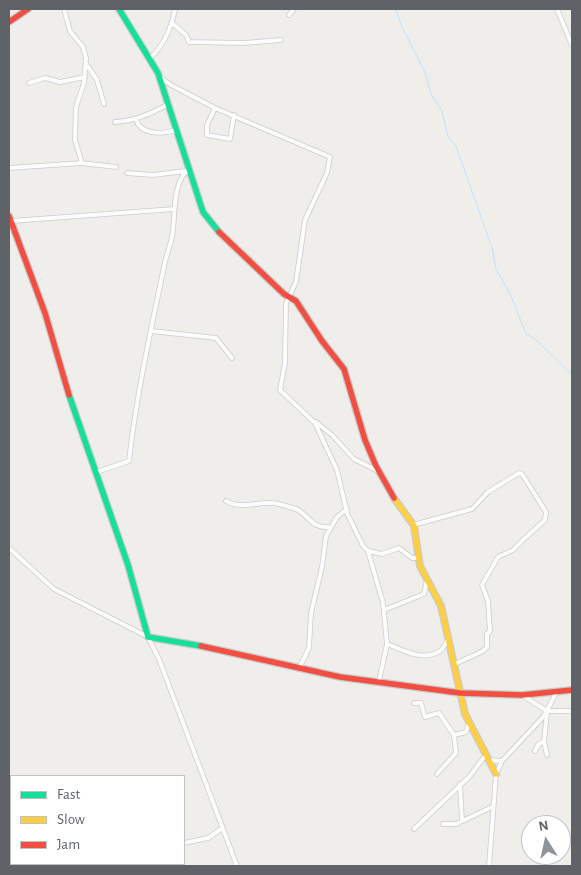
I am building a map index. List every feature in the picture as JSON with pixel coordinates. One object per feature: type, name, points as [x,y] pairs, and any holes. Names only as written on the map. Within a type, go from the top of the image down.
[{"type":"main road","points":[[9,22],[28,9]]},
{"type":"main road","points":[[119,9],[160,77],[188,170],[199,202],[208,220],[243,257],[256,266],[298,304],[322,341],[344,369],[366,440],[378,471],[413,525],[417,535],[418,558],[441,606],[460,693],[469,722],[486,758],[496,774]]},
{"type":"main road","points":[[10,219],[42,304],[62,375],[128,565],[148,637],[178,640],[300,666],[340,677],[460,693],[522,695],[572,690]]},
{"type":"street","points":[[64,9],[70,32],[84,49],[86,64],[85,77],[76,107],[75,140],[82,163]]},
{"type":"street","points":[[150,58],[162,44],[176,9]]},
{"type":"street","points":[[289,15],[294,9]]},
{"type":"street","points":[[557,9],[572,45]]},
{"type":"street","points":[[172,23],[186,35],[189,42],[244,43],[281,40]]},
{"type":"street","points":[[86,64],[96,80],[104,104]]},
{"type":"street","points":[[29,83],[45,78],[60,82],[85,77]]},
{"type":"street","points":[[160,77],[171,85],[215,108],[330,157],[327,173],[305,220],[296,282],[286,303],[286,363],[280,390],[292,404],[332,435],[354,459],[378,471]]},
{"type":"street","points":[[115,122],[124,119],[136,120],[169,104]]},
{"type":"street","points":[[215,108],[208,125],[207,135],[230,139],[234,115]]},
{"type":"street","points":[[136,120],[140,126],[156,134],[176,130]]},
{"type":"street","points":[[9,168],[82,163],[116,167]]},
{"type":"street","points":[[127,173],[153,175],[188,170]]},
{"type":"street","points":[[97,472],[128,462],[164,266],[171,248],[174,209],[178,190],[188,170]]},
{"type":"street","points":[[10,219],[174,209]]},
{"type":"street","points":[[151,331],[216,338],[232,358]]},
{"type":"street","points":[[312,419],[336,470],[347,509],[363,546],[368,551],[384,610],[387,644],[379,681]]},
{"type":"street","points":[[413,525],[472,509],[488,492],[519,473],[522,474],[546,512],[545,520],[513,550],[498,558],[482,586],[488,601],[490,631],[487,634],[487,647],[484,651],[455,664]]},
{"type":"street","points":[[226,501],[239,507],[276,503],[299,511],[306,519],[322,527],[331,527]]},
{"type":"street","points":[[300,666],[309,648],[311,613],[322,567],[326,536],[337,517],[347,509]]},
{"type":"street","points":[[9,548],[54,589],[148,637],[159,659],[221,829],[237,866]]},
{"type":"street","points":[[368,551],[382,554],[399,548],[412,558],[418,558]]},
{"type":"street","points":[[384,610],[424,594],[427,579]]},
{"type":"street","points":[[387,644],[410,654],[428,655],[442,650],[449,638]]},
{"type":"street","points":[[489,866],[496,774],[502,761],[547,711],[556,693]]},
{"type":"street","points":[[522,695],[547,711],[572,711]]},
{"type":"street","points":[[414,703],[421,704],[426,716],[439,714],[454,735],[456,753],[437,774]]},
{"type":"street","points":[[547,711],[548,722],[544,741],[547,755]]},
{"type":"street","points":[[454,735],[466,732],[469,722]]},
{"type":"street","points":[[536,752],[538,745],[544,741]]},
{"type":"street","points":[[414,829],[430,816],[486,758],[502,761]]},
{"type":"street","points":[[460,784],[462,821]]},
{"type":"street","points":[[443,824],[452,825],[492,807]]},
{"type":"street","points":[[185,844],[208,838],[221,829]]},
{"type":"waterway","points":[[396,9],[401,25],[425,72],[431,94],[442,111],[448,137],[456,146],[492,248],[496,269],[511,296],[526,334],[535,339],[572,375]]},
{"type":"traffic: fast","points":[[119,9],[158,73],[203,212],[219,232]]},
{"type":"traffic: fast","points":[[69,395],[128,565],[148,637],[201,646]]},
{"type":"traffic: slow","points":[[394,498],[414,526],[420,566],[441,606],[465,714],[496,774]]},
{"type":"traffic: jam","points":[[9,22],[28,9]]},
{"type":"traffic: jam","points":[[9,216],[45,313],[69,395]]},
{"type":"traffic: jam","points":[[219,232],[284,294],[296,301],[322,341],[344,369],[365,440],[376,466],[394,498]]},
{"type":"traffic: jam","points":[[201,646],[340,677],[460,693],[522,695],[572,690]]}]
